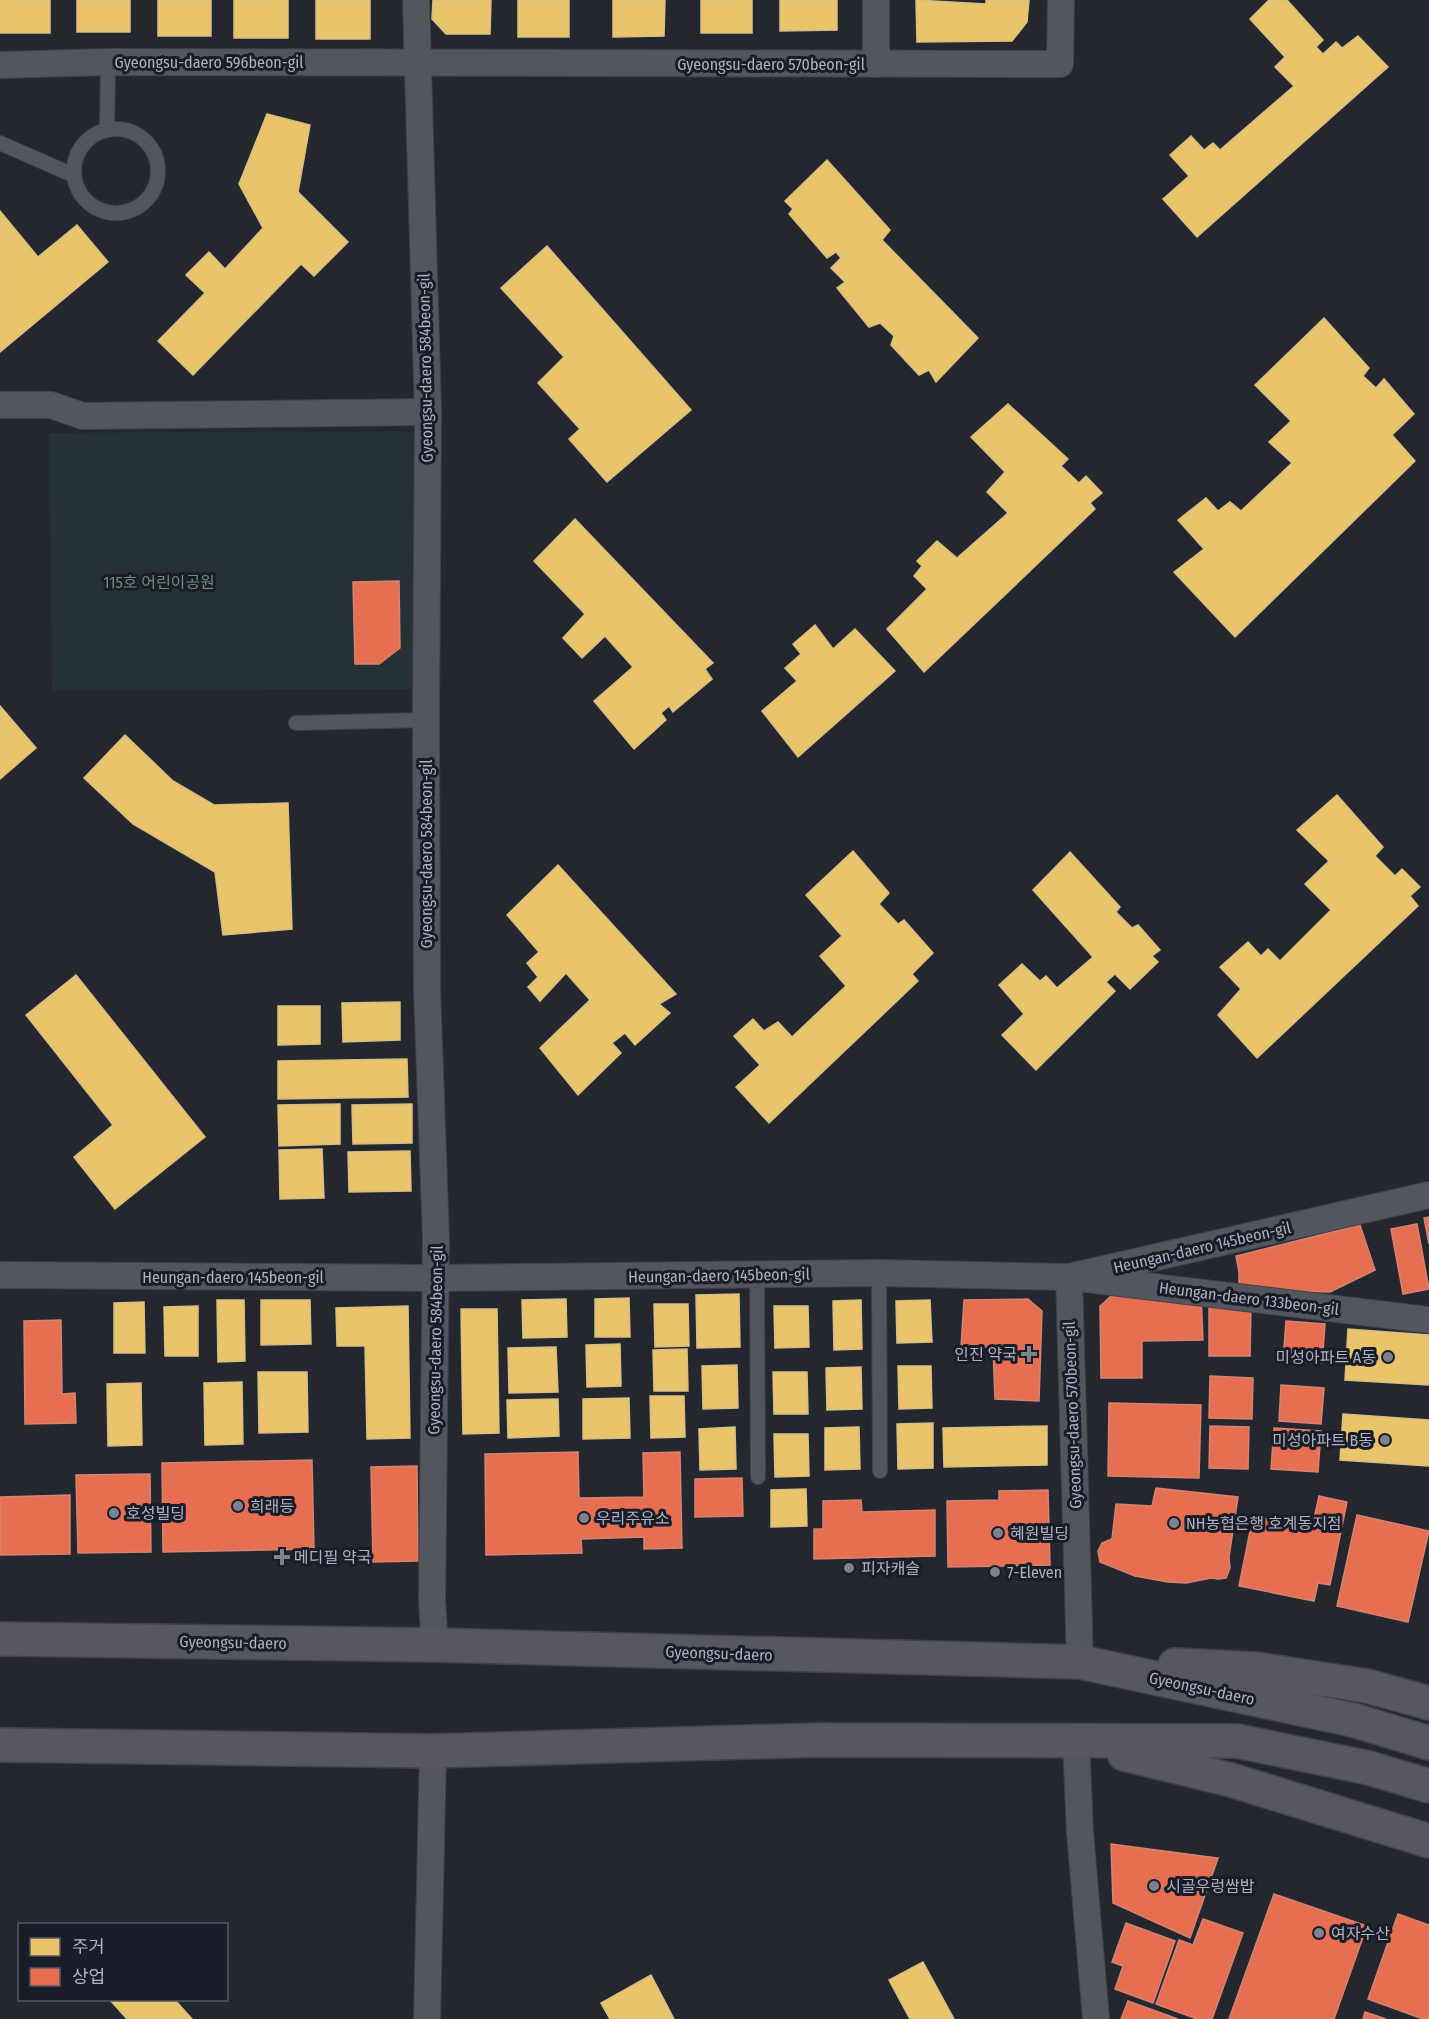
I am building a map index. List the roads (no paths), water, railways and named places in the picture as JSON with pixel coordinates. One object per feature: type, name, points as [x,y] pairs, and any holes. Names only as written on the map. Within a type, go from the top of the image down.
[{"type":"main road","name":"Gyeongsu-daero","points":[[0,1640],[435,1645],[1080,1662],[1353,1720],[1429,1743]]},
{"type":"main road","points":[[1080,1662],[1256,1669],[1367,1686],[1429,1703]]},
{"type":"main road","points":[[0,1745],[433,1751],[820,1740],[1237,1741],[1369,1768],[1429,1786]]},
{"type":"main road","points":[[1076,1742],[1231,1780],[1429,1841]]},
{"type":"street","name":"Gyeongsu-daero 584beon-gil","points":[[416,0],[428,412],[427,989],[436,1239],[432,1602],[435,1645]]},
{"type":"street","points":[[876,0],[876,64]]},
{"type":"street","name":"Gyeongsu-daero 570beon-gil","points":[[417,63],[1060,64],[1061,0]]},
{"type":"street","name":"Gyeongsu-daero 596beon-gil","points":[[0,65],[108,62],[417,63]]},
{"type":"street","points":[[0,405],[51,405],[83,416],[428,412]]},
{"type":"street","name":"Heungan-daero 145beon-gil","points":[[0,1275],[435,1278],[879,1273],[1069,1277],[1429,1195]]},
{"type":"street","name":"Gyeongsu-daero 570beon-gil","points":[[1069,1277],[1080,1662]]},
{"type":"street","name":"Heungan-daero 133beon-gil","points":[[1069,1277],[1429,1320]]},
{"type":"street","points":[[1076,1742],[1080,1833],[1096,2019]]},
{"type":"street","points":[[427,2019],[433,1751]]},
{"type":"lane","points":[[106,130],[108,62]]},
{"type":"lane","points":[[106,130],[127,130],[145,140],[156,157],[158,177],[150,196],[135,210],[114,214],[95,208],[80,195],[73,175],[76,155],[88,138],[106,130]]},
{"type":"lane","points":[[0,142],[73,175]]},
{"type":"lane","points":[[297,723],[426,720]]},
{"type":"lane","points":[[879,1273],[880,1471]]},
{"type":"lane","points":[[757,1275],[758,1478]]},
{"type":"place","name":"인진 약국","points":[[1029,1354]]},
{"type":"place","name":"미성아파트 A동","points":[[1388,1357]]},
{"type":"place","name":"미성아파트 B동","points":[[1385,1440]]},
{"type":"place","name":"희래등","points":[[238,1506]]},
{"type":"place","name":"호성빌딩","points":[[114,1513]]},
{"type":"place","name":"우리주유소","points":[[584,1518]]},
{"type":"place","name":"NH농협은행 호계동지점","points":[[1174,1523]]},
{"type":"place","name":"혜원빌딩","points":[[998,1533]]},
{"type":"place","name":"메디필 약국","points":[[282,1557]]},
{"type":"place","name":"피자캐슬","points":[[849,1568]]},
{"type":"place","name":"7-Eleven","points":[[995,1572]]},
{"type":"place","name":"시골우렁쌈밥","points":[[1154,1886]]},
{"type":"place","name":"여자수산","points":[[1319,1933]]},
{"type":"park label","name":"115호 어린이공원","points":[[159,582]]}]
